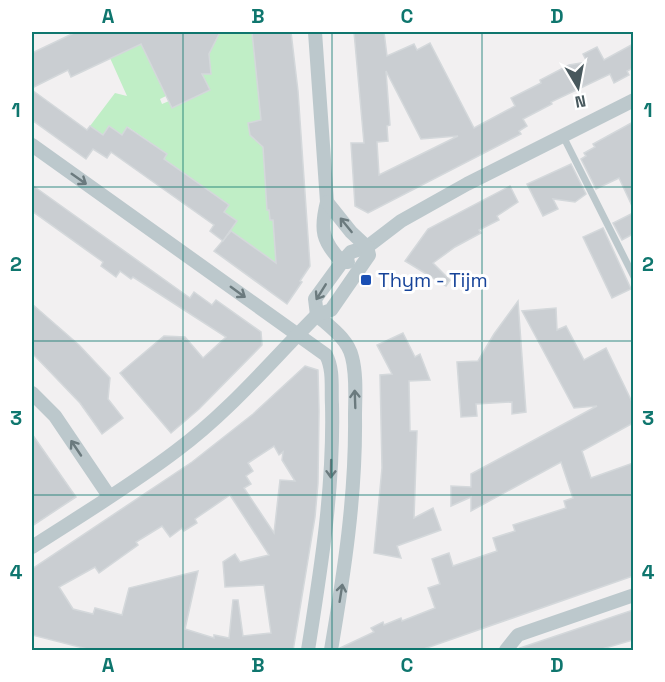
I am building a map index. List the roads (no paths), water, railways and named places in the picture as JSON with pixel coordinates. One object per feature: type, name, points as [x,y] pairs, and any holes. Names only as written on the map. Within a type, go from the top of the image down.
[{"type":"street","points":[[315,32],[327,202],[324,216],[326,243],[342,262],[364,264]]},
{"type":"street","points":[[331,651],[352,514],[355,476],[355,395],[352,357],[347,345],[317,315],[315,299],[351,252],[367,247],[401,221],[467,184],[633,100]]},
{"type":"street","points":[[32,145],[326,355],[330,362],[331,482],[324,549],[308,651]]},
{"type":"street","points":[[32,547],[176,451],[207,426],[317,315],[331,310],[369,255],[367,247],[351,232],[327,202]]},
{"type":"street","points":[[32,393],[55,416],[109,496]]},
{"type":"street","points":[[506,651],[518,635],[633,595]]},
{"type":"lane","points":[[563,136],[633,277]]},
{"type":"place","name":"Thym - Tijm","points":[[366,280]]}]
